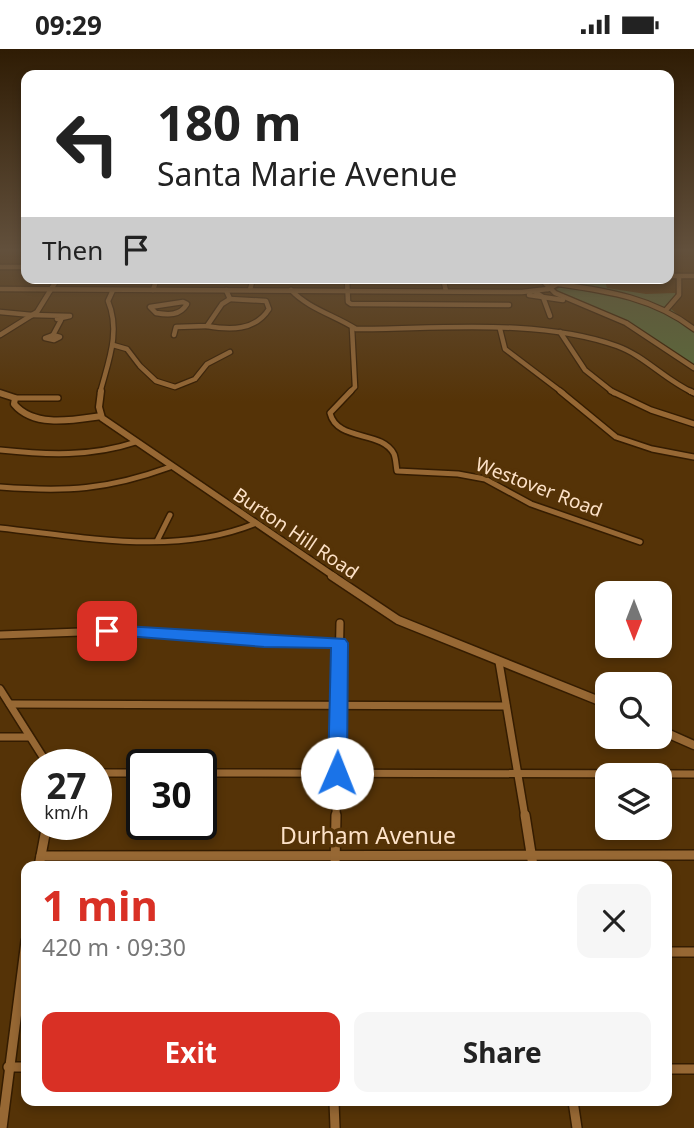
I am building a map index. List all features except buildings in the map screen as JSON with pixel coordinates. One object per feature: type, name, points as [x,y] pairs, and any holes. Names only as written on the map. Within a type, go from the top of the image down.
[{"type":"street","points":[[0,335],[32,315],[45,301]]},
{"type":"street","points":[[15,398],[14,404],[19,411],[39,418],[70,420],[101,416],[99,406],[113,345],[115,314],[108,301]]},
{"type":"street","points":[[210,326],[221,304],[226,301]]},
{"type":"street","points":[[210,326],[215,332],[252,325],[269,309],[266,301]]},
{"type":"street","points":[[301,301],[337,317],[352,328],[500,329],[588,336],[620,347],[675,385],[694,393]]},
{"type":"street","points":[[348,301],[353,304],[509,305]]},
{"type":"street","points":[[545,301],[550,316]]},
{"type":"street","points":[[571,301],[632,326],[667,354],[694,368]]},
{"type":"street","points":[[641,301],[666,310],[694,329]]},
{"type":"street","points":[[666,310],[677,301]]},
{"type":"street","points":[[183,302],[187,305],[184,311],[172,314],[156,313],[150,307],[152,304],[164,303],[183,302]]},
{"type":"street","points":[[0,314],[59,318],[53,335]]},
{"type":"street","points":[[174,335],[176,327],[210,326]]},
{"type":"street","name":"Westover Road","points":[[352,328],[355,387],[330,413],[331,418],[338,426],[393,452],[397,471],[457,474],[485,479],[523,501],[640,542]]},
{"type":"street","points":[[500,329],[505,348],[512,356],[539,374],[616,437],[642,447],[694,457]]},
{"type":"street","points":[[560,332],[578,363],[619,399],[694,423]]},
{"type":"street","points":[[113,345],[127,349],[137,364],[155,382],[163,386],[193,381],[203,366],[230,352]]},
{"type":"street","points":[[0,393],[15,398],[58,398]]},
{"type":"street","name":"Burton Hill Road","points":[[101,416],[170,467],[398,620],[499,663],[595,699]]},
{"type":"street","points":[[0,450],[84,456],[135,442]]},
{"type":"street","points":[[0,487],[61,492],[98,489],[123,485],[170,467]]},
{"type":"street","points":[[157,541],[170,515]]},
{"type":"street","points":[[0,527],[157,541],[209,539],[254,524]]},
{"type":"street","points":[[335,861],[340,623]]},
{"type":"street","points":[[0,635],[107,631],[339,643]]},
{"type":"street","points":[[499,663],[532,861]]},
{"type":"street","points":[[0,689],[37,749]]},
{"type":"street","points":[[10,703],[506,706]]},
{"type":"street","points":[[672,735],[694,745]]},
{"type":"street","points":[[0,737],[28,737]]},
{"type":"street","points":[[217,773],[694,774]]},
{"type":"street","points":[[40,861],[44,840]]},
{"type":"street","name":"Durham Avenue","points":[[41,856],[694,855]]},
{"type":"street","points":[[672,952],[694,952]]},
{"type":"street","points":[[2,1128],[21,980]]},
{"type":"street","points":[[8,1067],[21,1067]]},
{"type":"street","points":[[672,1069],[694,1069]]},
{"type":"street","points":[[334,1106],[335,1128]]},
{"type":"street","points":[[574,1106],[577,1128]]},
{"type":"green space","points":[[582,301],[670,301],[666,305],[694,328],[694,366],[665,350],[626,320]]},
{"type":"route","points":[[107,631],[339,643],[337,773]]}]
